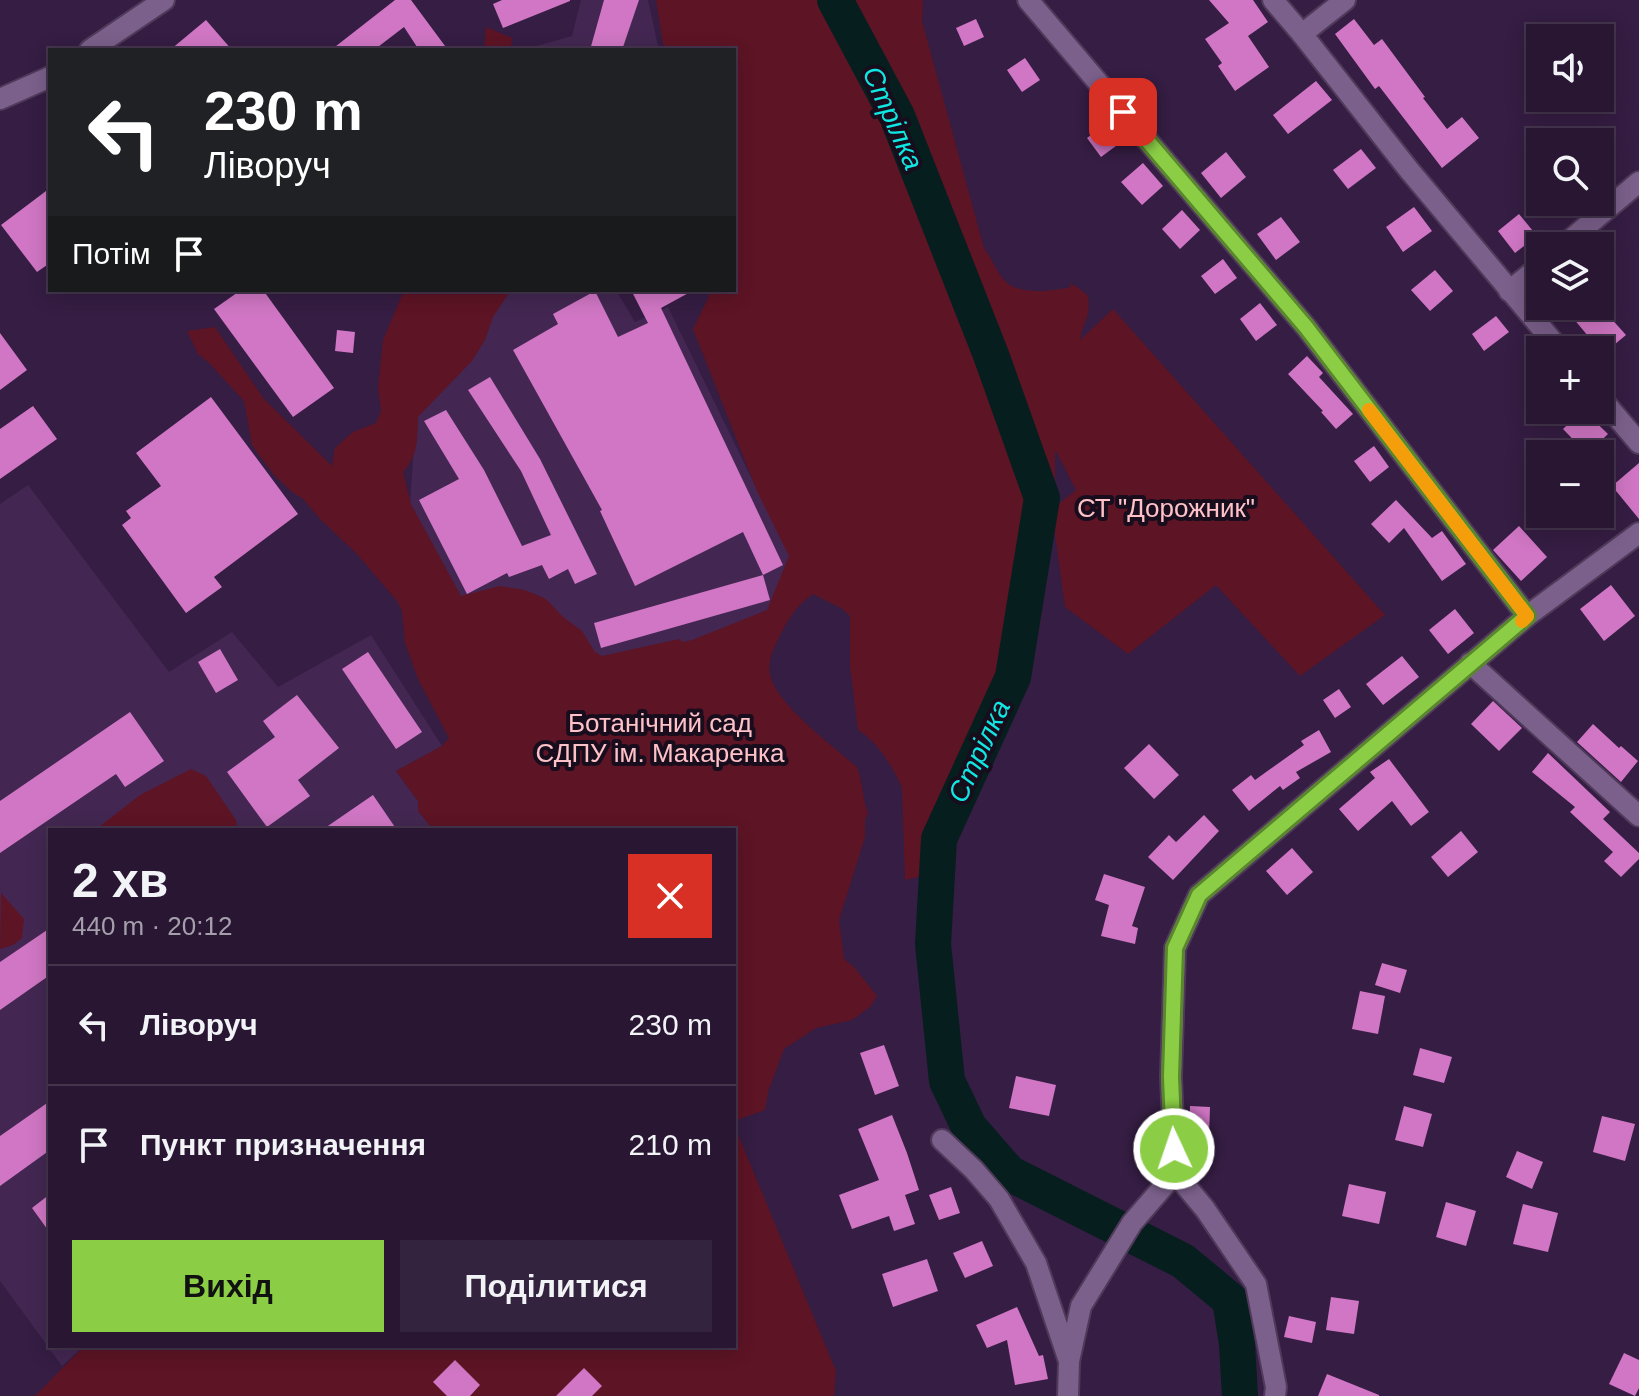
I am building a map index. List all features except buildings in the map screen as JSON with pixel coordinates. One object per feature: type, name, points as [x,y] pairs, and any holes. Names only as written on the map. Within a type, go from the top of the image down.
[{"type":"street","points":[[93,48],[164,0]]},
{"type":"street","points":[[1028,0],[1306,327],[1527,616]]},
{"type":"street","points":[[1273,0],[1548,336]]},
{"type":"street","points":[[1302,34],[1345,0]]},
{"type":"street","points":[[0,99],[48,78]]},
{"type":"street","points":[[1580,232],[1639,182]]},
{"type":"street","points":[[1509,291],[1526,277]]},
{"type":"street","points":[[1614,414],[1639,443]]},
{"type":"street","points":[[1275,1396],[1276,1387],[1256,1284],[1205,1209],[1175,1173],[1171,1077],[1175,948],[1199,895],[1527,616],[1639,533]]},
{"type":"street","points":[[1470,663],[1639,816]]},
{"type":"street","points":[[942,1140],[999,1199],[1036,1263],[1069,1361]]},
{"type":"street","points":[[1068,1396],[1069,1361],[1081,1306],[1132,1223],[1175,1173]]},
{"type":"shaded area","points":[[581,0],[648,0],[659,48],[529,48],[572,36]]},
{"type":"shaded area","points":[[507,292],[617,292],[635,322],[668,307],[790,557],[768,610],[682,646],[603,664],[456,598],[410,503],[416,418]]},
{"type":"shaded area","points":[[28,485],[169,672],[232,632],[278,687],[371,635],[442,746],[396,771],[438,828],[48,828],[48,1347],[0,1281],[0,504]]},
{"type":"shaded area","points":[[49,1348],[82,1348],[62,1366]]},
{"type":"green space","points":[[656,0],[923,0],[922,21],[984,248],[1001,276],[1010,285],[1026,290],[1063,289],[1071,287],[1070,283],[1080,289],[1088,296],[1089,304],[1080,340],[1113,309],[1385,615],[1300,676],[1216,585],[1128,654],[1065,607],[1054,526],[1024,631],[1002,727],[974,768],[932,874],[905,880],[902,788],[884,756],[858,730],[850,666],[850,616],[813,594],[790,618],[779,637],[769,668],[776,689],[785,701],[808,726],[857,767],[859,773],[868,813],[865,837],[839,920],[844,959],[877,996],[871,1006],[852,1020],[816,1028],[784,1049],[768,1092],[765,1110],[736,1120],[736,828],[431,828],[418,811],[418,801],[396,771],[442,746],[449,738],[418,679],[405,643],[402,611],[357,554],[303,499],[274,475],[252,445],[244,401],[198,354],[187,331],[215,327],[264,399],[332,466],[335,448],[353,432],[376,423],[381,411],[378,388],[383,340],[403,292],[510,292],[493,317],[485,340],[472,361],[418,417],[415,453],[403,472],[411,504],[461,596],[500,586],[535,594],[546,599],[582,631],[595,652],[602,656],[679,639],[683,642],[692,640],[767,610],[789,556],[757,491],[693,329],[711,292],[736,292],[736,48],[665,48]],"holes":[[[1056,451],[1076,490],[1055,507],[1055,452]]]},
{"type":"green space","points":[[486,27],[512,38],[511,48],[484,48]]},
{"type":"green space","points":[[191,769],[206,776],[236,820],[237,828],[98,828],[140,795]]},
{"type":"green space","points":[[1,893],[24,919],[22,938],[0,949]]},
{"type":"green space","points":[[736,1130],[836,1371],[834,1396],[35,1396],[82,1348],[736,1348]]},
{"type":"waterway","name":"Стрілка","points":[[835,0],[897,116],[991,355],[1042,498],[1013,677],[939,839],[933,944],[947,1081],[969,1127],[1009,1173],[1183,1261],[1230,1300],[1237,1344],[1240,1396]]},
{"type":"slow traffic","points":[[1369,410],[1527,616],[1522,621]]},
{"type":"route","points":[[1123,112],[1306,327],[1527,616],[1199,895],[1175,948],[1171,1077],[1174,1149]]},
{"type":"park label","name":"СТ \"Дорожник\"","points":[[1166,508]]},
{"type":"park label","name":"Ботанічний сад СДПУ ім. Макаренка","points":[[660,738]]}]
